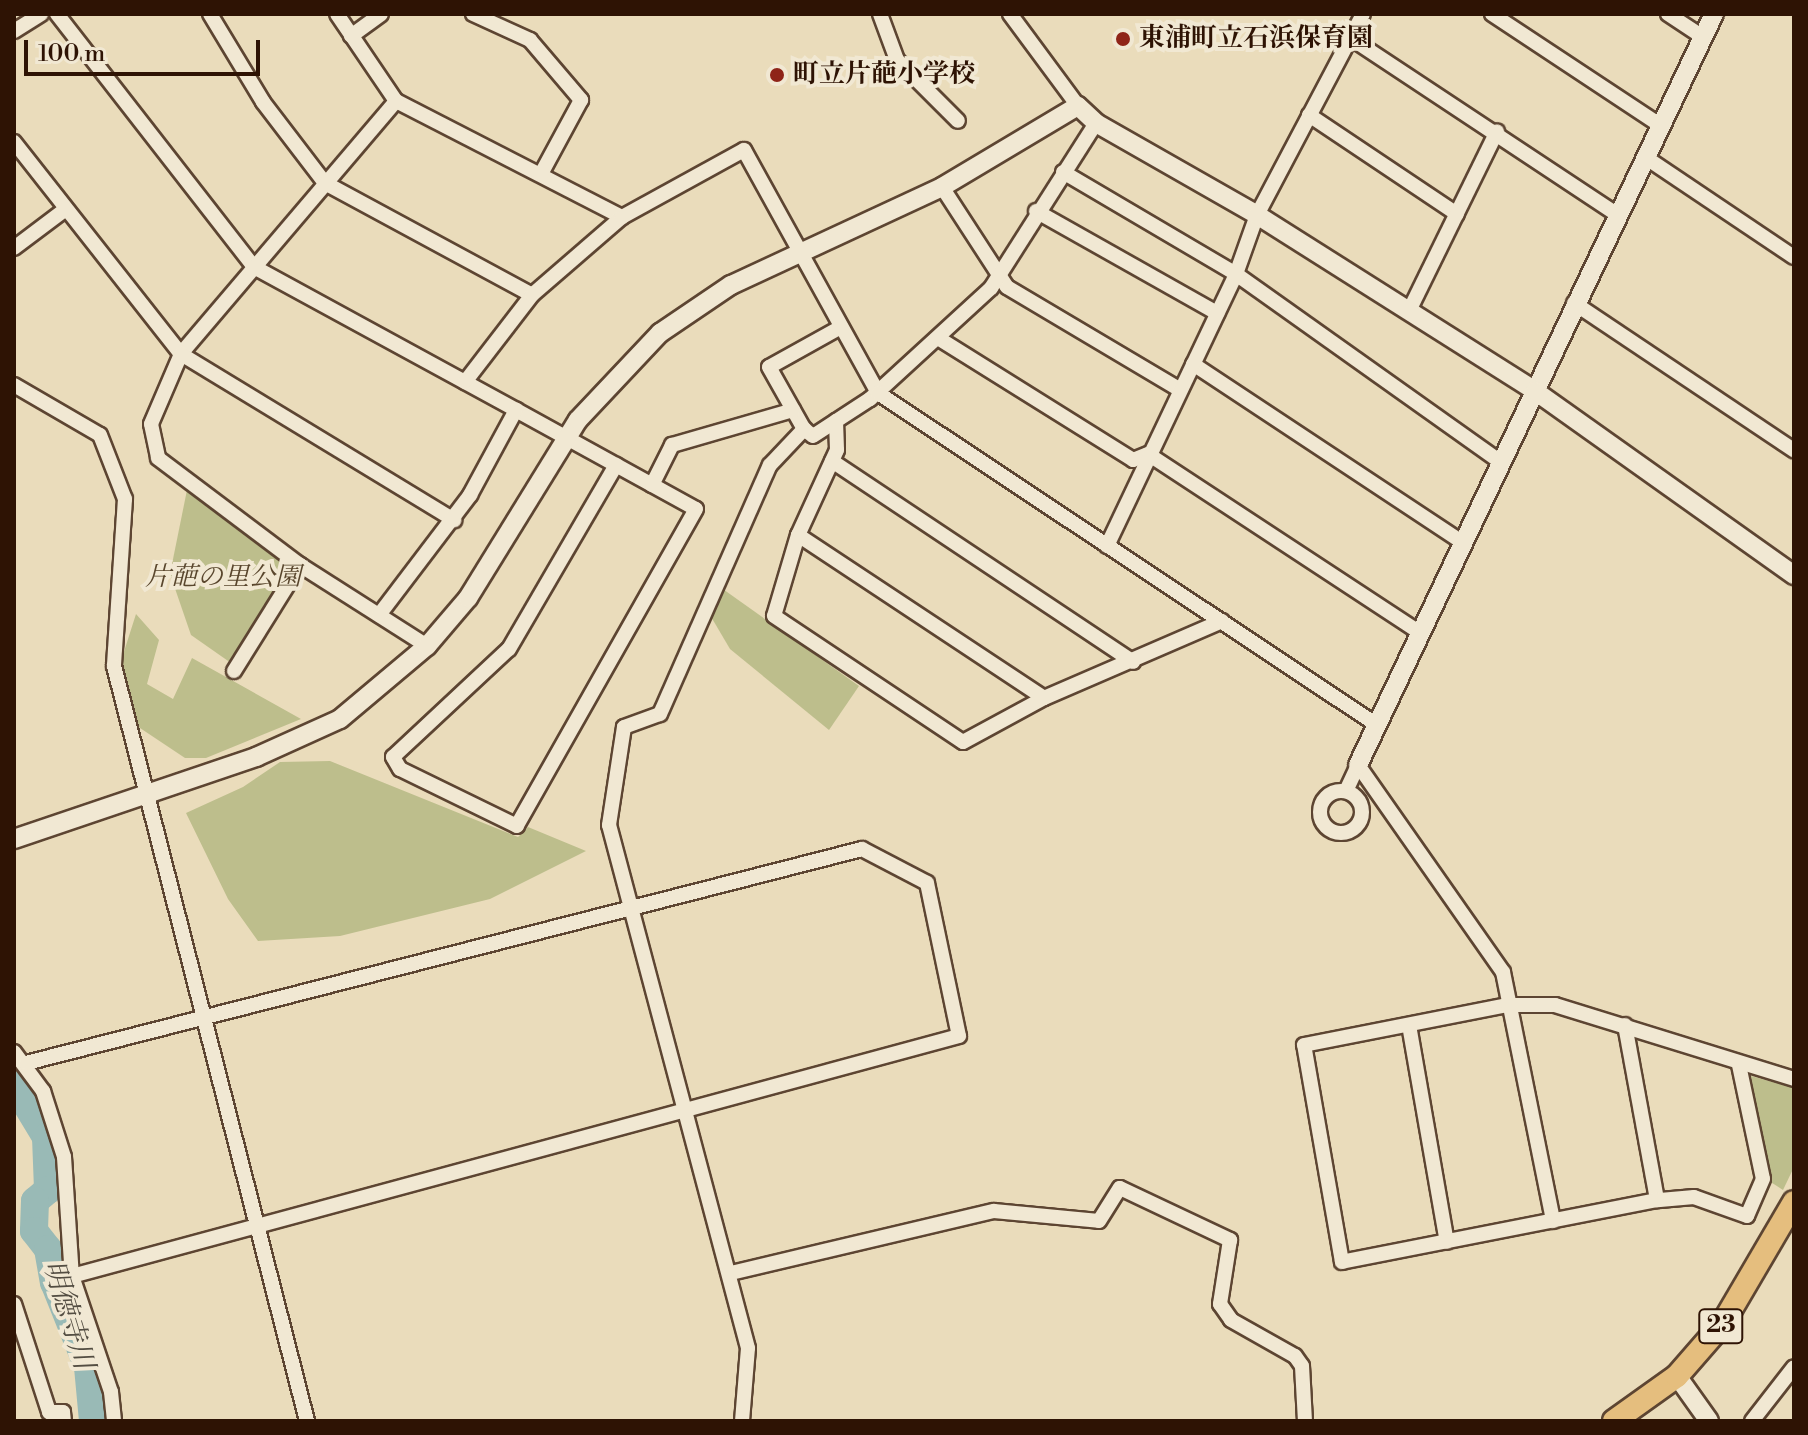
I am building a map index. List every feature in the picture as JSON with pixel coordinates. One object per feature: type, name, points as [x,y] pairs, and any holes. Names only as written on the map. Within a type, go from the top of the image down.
[{"type":"main road","name":"23","points":[[1614,1421],[1677,1376],[1723,1323],[1794,1202]]},
{"type":"street","points":[[14,31],[41,14]]},
{"type":"street","points":[[57,14],[254,267],[566,439],[616,465],[696,509],[517,826],[400,769],[393,757],[509,649],[616,465]]},
{"type":"street","points":[[210,14],[263,102],[325,183],[532,295]]},
{"type":"street","points":[[337,14],[396,101],[622,217]]},
{"type":"street","points":[[351,36],[381,14]]},
{"type":"street","points":[[473,14],[502,20],[530,40],[581,100],[541,174]]},
{"type":"street","points":[[880,14],[897,60],[958,121]]},
{"type":"street","points":[[1010,14],[1078,106],[1096,123],[1257,215],[1535,391],[1794,575]]},
{"type":"street","points":[[1107,546],[1236,274],[1257,215],[1363,14]]},
{"type":"street","points":[[1492,14],[1660,125]]},
{"type":"street","points":[[1668,14],[1703,37]]},
{"type":"street","points":[[1346,791],[1574,303],[1714,14]]},
{"type":"street","points":[[1352,39],[1497,131],[1618,215]]},
{"type":"street","points":[[396,101],[181,354],[151,424],[158,458],[300,565],[427,646]]},
{"type":"street","points":[[14,839],[256,757],[340,719],[427,646],[468,598],[566,439],[608,383],[660,333],[731,285],[942,187],[1078,106]]},
{"type":"street","points":[[1309,115],[1457,214]]},
{"type":"street","points":[[841,327],[769,367],[804,429],[813,436],[878,393],[938,338],[998,276],[1036,211],[1096,123]]},
{"type":"street","points":[[1409,311],[1497,131]]},
{"type":"street","points":[[14,142],[181,354],[454,520]]},
{"type":"street","points":[[465,382],[532,295],[622,217],[744,150],[878,393],[1377,725]]},
{"type":"street","points":[[1645,157],[1794,257]]},
{"type":"street","points":[[1063,172],[1236,274],[1501,462]]},
{"type":"street","points":[[942,187],[998,276],[1179,389]]},
{"type":"street","points":[[14,248],[66,209]]},
{"type":"street","points":[[1036,211],[1217,313]]},
{"type":"street","points":[[1574,303],[1794,450]]},
{"type":"street","points":[[938,338],[1133,460],[1148,454]]},
{"type":"street","points":[[1193,364],[1462,542]]},
{"type":"street","points":[[14,385],[100,435],[125,499],[114,666],[151,794],[202,1016],[307,1421]]},
{"type":"street","points":[[379,615],[454,520],[516,410]]},
{"type":"street","points":[[652,485],[672,445],[793,410]]},
{"type":"street","points":[[836,421],[832,461],[798,535],[774,616],[963,742],[1044,698],[1222,621]]},
{"type":"street","points":[[742,1421],[748,1348],[731,1273],[683,1107],[609,825],[624,727],[660,714],[770,465],[804,429]]},
{"type":"street","points":[[1148,454],[1420,633]]},
{"type":"street","points":[[832,461],[1133,662]]},
{"type":"street","points":[[798,535],[1044,698]]},
{"type":"street","points":[[234,671],[300,565]]},
{"type":"street","points":[[1358,765],[1503,972],[1553,1221]]},
{"type":"street","points":[[26,1063],[862,849],[927,883],[959,1036],[683,1107],[72,1276]]},
{"type":"street","points":[[1739,1065],[1763,1179],[1747,1216],[1694,1197],[1657,1200],[1342,1262],[1304,1045],[1508,1005],[1555,1005],[1625,1025],[1739,1065],[1794,1079]]},
{"type":"street","points":[[1409,1025],[1447,1242]]},
{"type":"street","points":[[1625,1025],[1657,1200]]},
{"type":"street","points":[[14,1052],[26,1063],[43,1091],[64,1157],[72,1276],[111,1392],[114,1421]]},
{"type":"street","points":[[731,1273],[994,1211],[1099,1221],[1120,1188],[1230,1240],[1220,1304],[1231,1320],[1295,1356],[1302,1366],[1305,1421]]},
{"type":"street","points":[[14,1304],[49,1412],[63,1412],[64,1421]]},
{"type":"street","points":[[1752,1421],[1794,1367]]},
{"type":"street","points":[[1677,1376],[1709,1421]]},
{"type":"green space","name":"片葩の里公園","points":[[187,490],[289,565],[231,663],[191,635],[170,574]]},
{"type":"green space","points":[[720,587],[859,686],[829,730],[730,649],[710,615]]},
{"type":"green space","points":[[136,614],[159,640],[147,684],[173,699],[192,658],[301,719],[206,758],[185,758],[134,724],[121,661]]},
{"type":"green space","points":[[330,761],[518,837],[528,827],[586,851],[490,899],[340,936],[258,941],[228,899],[186,813],[243,787],[280,762]]},
{"type":"green space","points":[[1751,1076],[1794,1088],[1794,1167],[1783,1190],[1769,1181]]},
{"type":"waterway","name":"明徳寺川","points":[[14,1084],[46,1137],[48,1190],[35,1201],[34,1231],[48,1249],[54,1282],[88,1367],[93,1421]]},
{"type":"place","name":"東浦町立石浜保育園","points":[[1123,39]]},
{"type":"place","name":"町立片葩小学校","points":[[777,75]]}]
